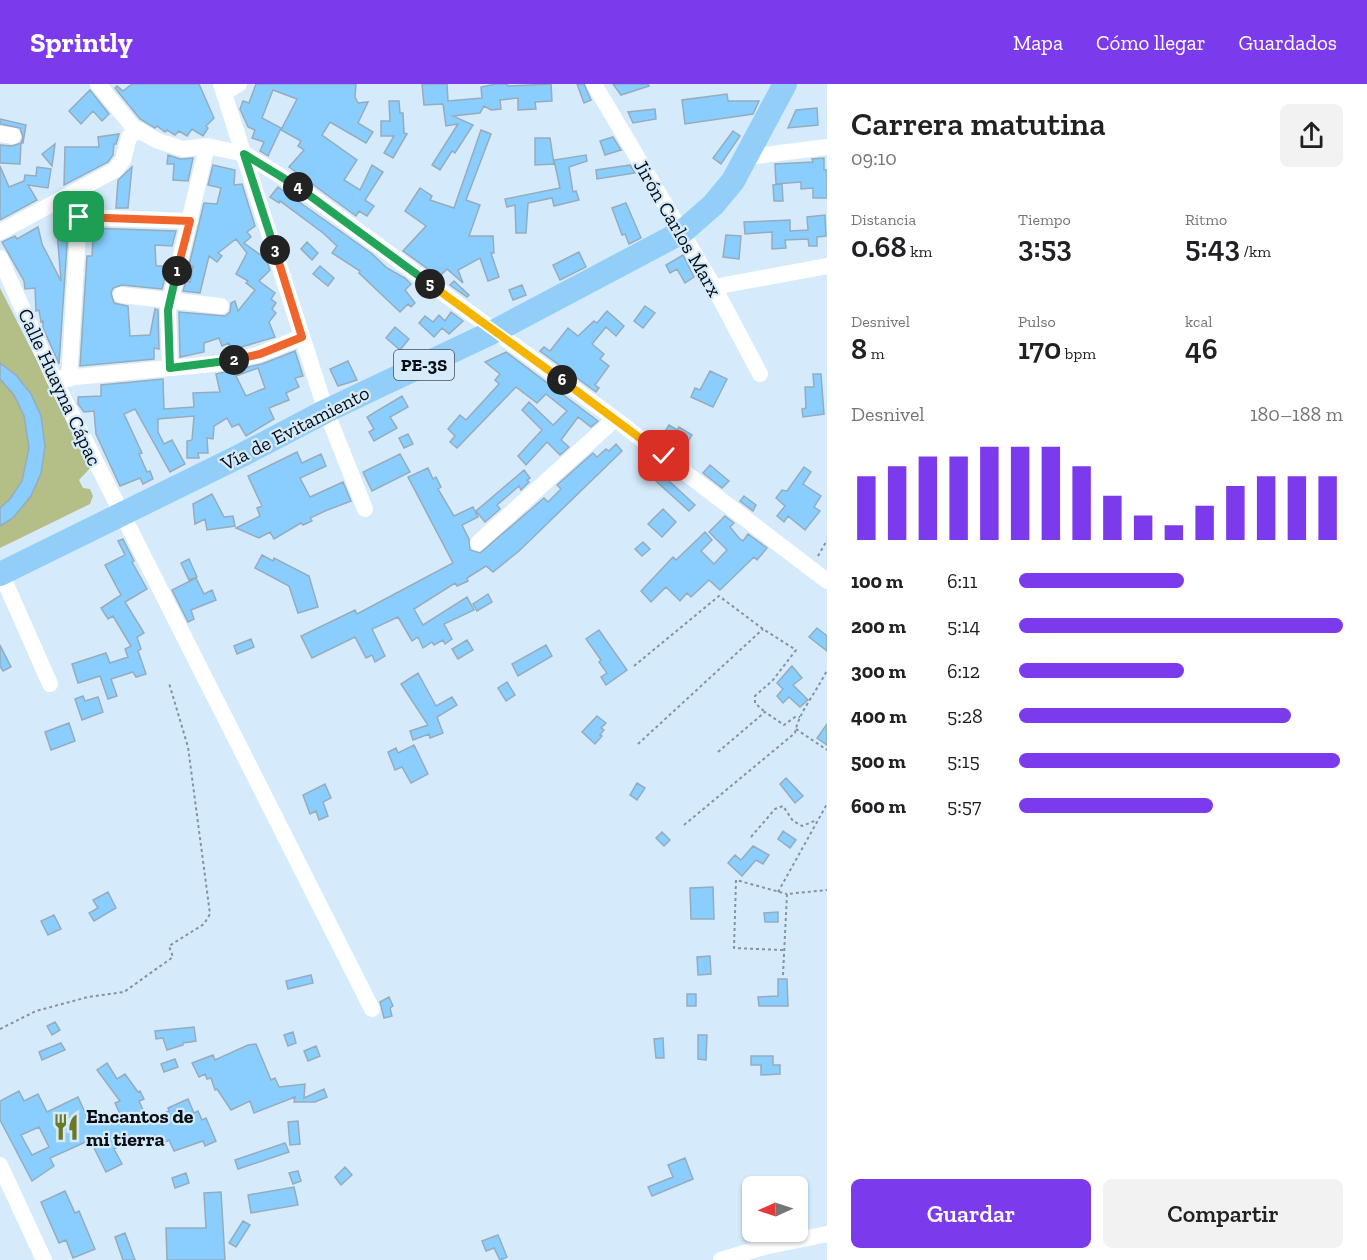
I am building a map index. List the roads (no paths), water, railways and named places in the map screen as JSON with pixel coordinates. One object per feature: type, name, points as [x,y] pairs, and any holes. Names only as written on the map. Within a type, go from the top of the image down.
[{"type":"highway","name":"Vía de Evitamiento","points":[[1,573],[326,411],[495,332],[682,232],[713,205],[733,181],[748,157],[785,84]]},
{"type":"street","points":[[98,84],[133,127],[158,141],[183,148],[207,146],[244,154],[297,186],[615,419],[827,581]]},
{"type":"street","points":[[239,84],[222,88],[326,411],[365,509]]},
{"type":"street","name":"Jirón Carlos Marx","points":[[594,84],[714,287],[759,374]]},
{"type":"street","points":[[0,232],[115,170],[123,160],[129,136],[139,130]]},
{"type":"street","points":[[170,368],[167,328],[170,300],[207,146]]},
{"type":"street","points":[[748,157],[827,147]]},
{"type":"street","points":[[76,191],[79,217],[61,379],[223,363],[260,354],[302,337]]},
{"type":"street","points":[[79,217],[190,221]]},
{"type":"street","name":"Calle Huayna Cápac","points":[[0,258],[61,379],[122,514],[372,1009]]},
{"type":"street","points":[[714,287],[827,266]]},
{"type":"street","points":[[121,296],[221,306]]},
{"type":"street","points":[[478,543],[615,419]]},
{"type":"street","points":[[1,573],[50,684]]},
{"type":"street","points":[[0,1166],[44,1260]]},
{"type":"street","points":[[721,1260],[764,1247],[827,1234]]},
{"type":"place","name":"Encantos de mi tierra","points":[[66,1127]]}]
